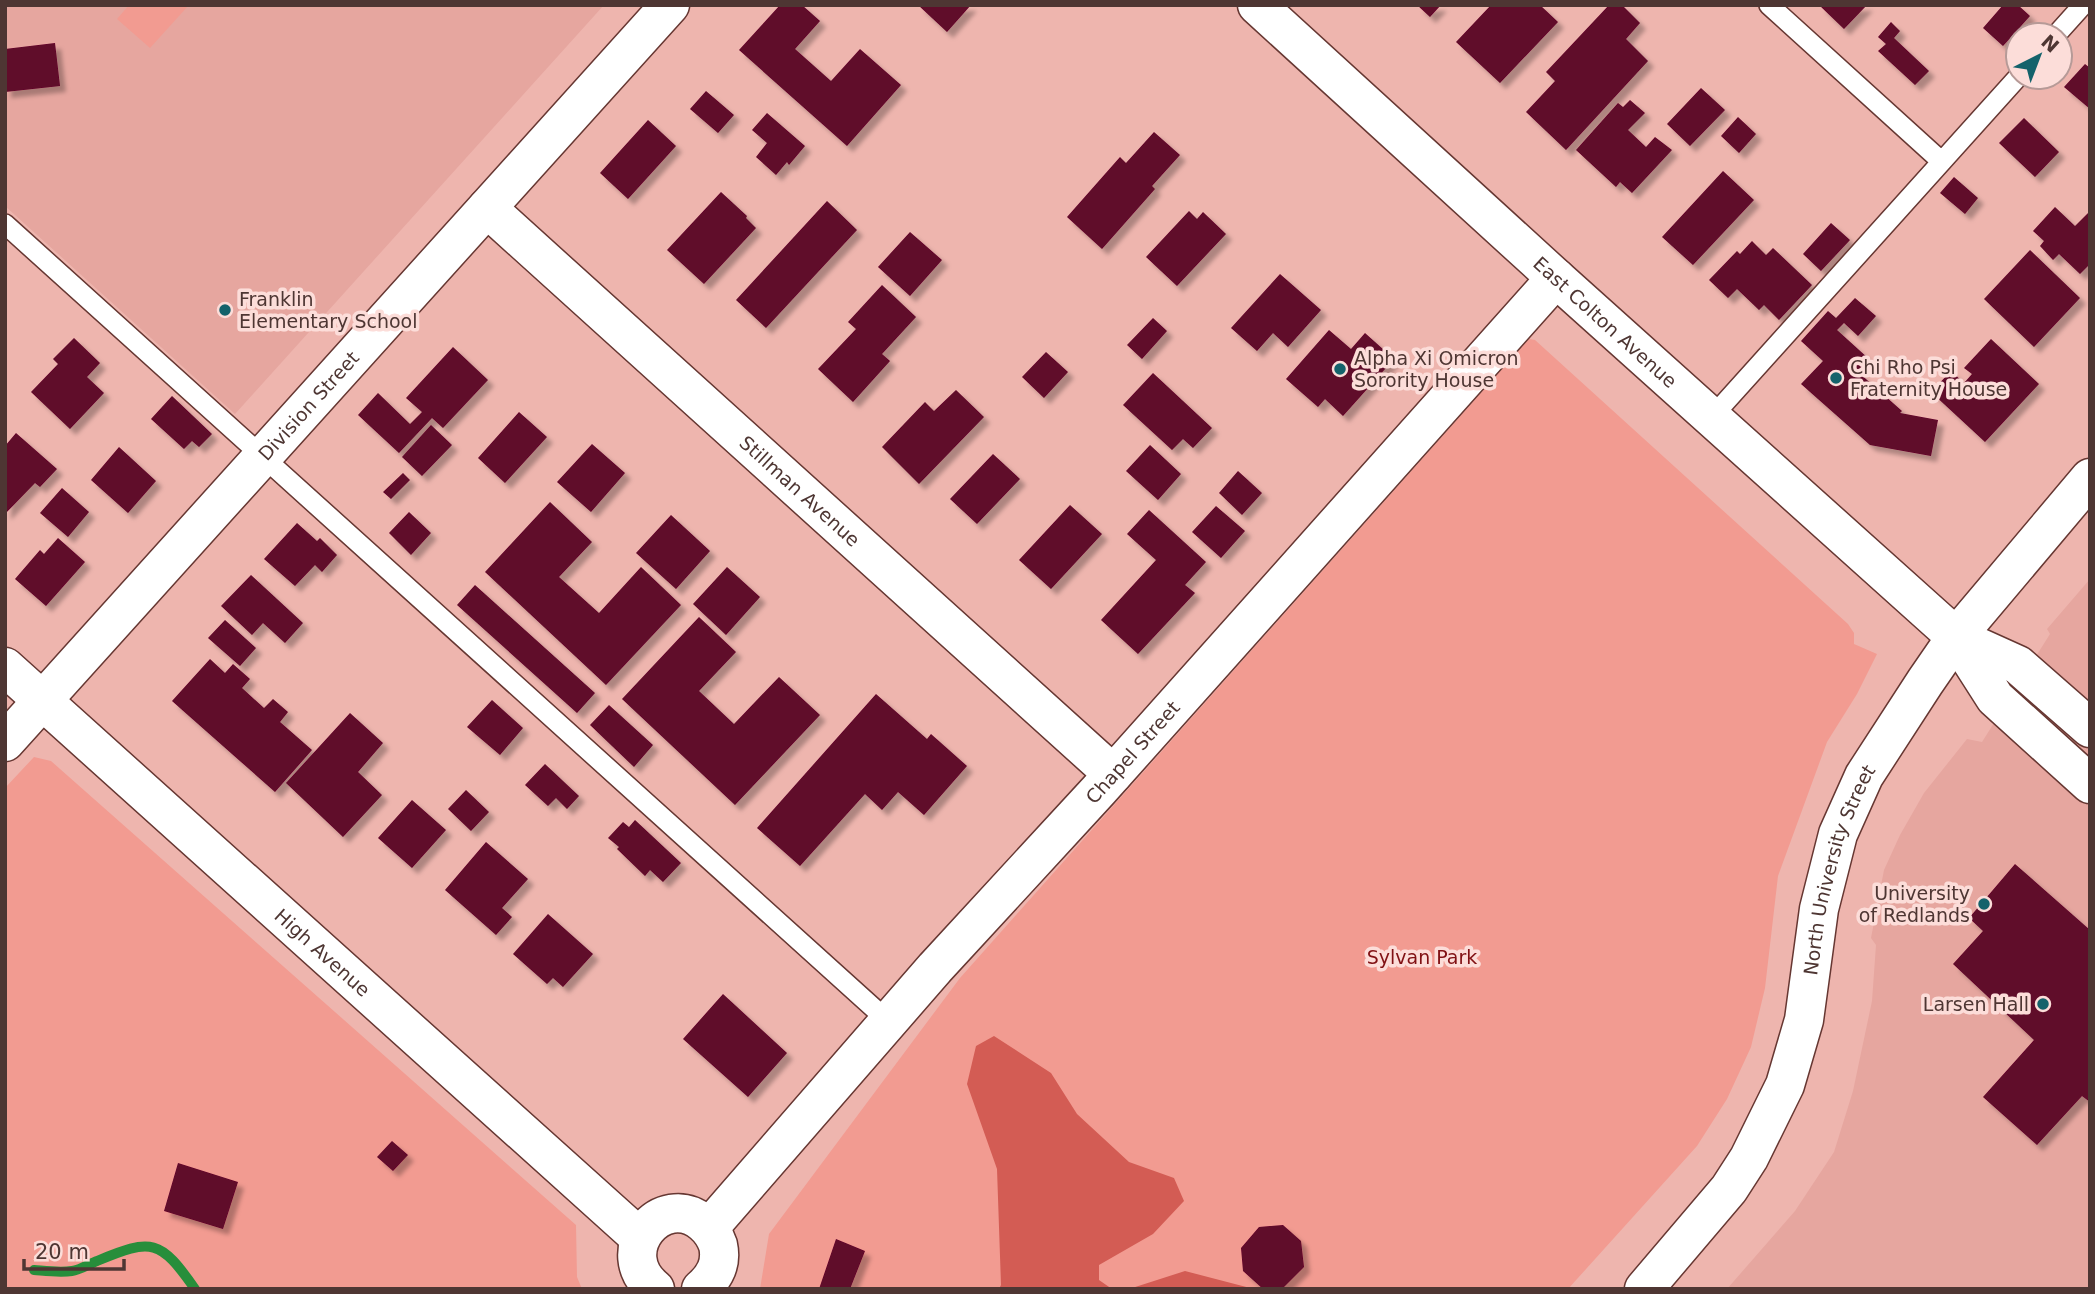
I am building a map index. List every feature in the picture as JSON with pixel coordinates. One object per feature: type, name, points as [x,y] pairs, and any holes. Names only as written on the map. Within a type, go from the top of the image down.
[{"type":"street","name":"Division Street","points":[[5,742],[670,5]]},
{"type":"street","name":"East Colton Avenue","points":[[1257,5],[1956,637],[1995,698],[2090,784]]},
{"type":"street","name":"Stillman Avenue","points":[[487,208],[1113,774]]},
{"type":"street","name":"Chapel Street","points":[[709,1228],[888,1021],[1113,774],[1556,278]]},
{"type":"street","name":"North University Street","points":[[1644,1289],[1729,1189],[1749,1158],[1785,1085],[1804,1020],[1819,909],[1838,834],[1864,776],[1956,637],[2090,478]]},
{"type":"street","name":"East Colton Avenue","points":[[1956,637],[2018,665],[2090,729]]},
{"type":"street","name":"High Avenue","points":[[5,667],[639,1238]]},
{"type":"street","points":[[655,1289],[643,1278],[636,1251],[639,1238],[648,1227],[658,1218],[671,1214],[685,1214],[698,1219],[709,1228],[716,1239],[718,1266],[712,1278],[701,1289]]},
{"type":"lane","points":[[1769,5],[1941,160]]},
{"type":"lane","points":[[2069,21],[2084,5]]},
{"type":"lane","points":[[1711,418],[2005,91]]},
{"type":"lane","points":[[5,224],[888,1021]]},
{"type":"shaded area","name":"Franklin Elementary School","points":[[5,5],[604,5],[235,414],[5,206]]},
{"type":"shaded area","name":"University of Redlands","points":[[2090,579],[2090,1289],[1727,1289],[1795,1211],[1834,1152],[1853,1091],[1872,1001],[1876,945],[1871,938],[1884,870],[1900,835],[1924,793],[1967,739],[1982,742],[2050,634],[2047,629]]},
{"type":"shaded area","points":[[994,1036],[1051,1073],[1077,1114],[1129,1162],[1174,1178],[1184,1201],[1153,1234],[1099,1265],[1099,1280],[1112,1289],[999,1289],[997,1169],[967,1084],[976,1046]]},
{"type":"shaded area","points":[[1185,1271],[1254,1289],[1129,1289]]},
{"type":"green space","points":[[129,5],[189,5],[150,48],[117,19]]},
{"type":"green space","name":"Sylvan Park","points":[[1529,339],[1535,340],[1848,624],[1854,633],[1854,644],[1877,654],[1857,694],[1827,742],[1778,876],[1765,988],[1751,1047],[1727,1099],[1697,1146],[1568,1289],[760,1289],[769,1234],[960,978]]},
{"type":"green space","points":[[34,757],[51,761],[576,1225],[577,1277],[582,1289],[5,1289],[5,788]]},
{"type":"building","points":[[780,5],[802,5],[820,21],[795,49],[831,81],[860,49],[901,85],[847,146],[739,50]]},
{"type":"building","points":[[918,5],[971,5],[947,32]]},
{"type":"building","points":[[1417,5],[1441,5],[1430,17]]},
{"type":"building","points":[[1491,5],[1540,5],[1558,22],[1500,83],[1456,42]]},
{"type":"building","points":[[1609,5],[1622,5],[1640,23],[1626,39],[1648,61],[1566,150],[1526,112],[1555,81],[1546,72]]},
{"type":"building","points":[[1819,5],[1867,5],[1844,29]]},
{"type":"building","points":[[2003,5],[2018,5],[2030,16],[2026,21],[2004,21],[2003,46],[1983,28]]},
{"type":"building","points":[[1891,22],[1900,31],[1894,38],[1929,71],[1915,85],[1878,51],[1886,44],[1878,37]]},
{"type":"building","points":[[55,43],[60,86],[5,92],[5,49]]},
{"type":"building","points":[[2085,64],[2090,68],[2090,109],[2069,91],[2074,91],[2074,76]]},
{"type":"building","points":[[1701,88],[1725,110],[1690,146],[1667,124]]},
{"type":"building","points":[[706,91],[734,115],[718,133],[690,109]]},
{"type":"building","points":[[1630,100],[1645,113],[1628,130],[1646,147],[1655,137],[1672,150],[1632,193],[1620,182],[1616,187],[1576,150],[1618,103],[1623,107]]},
{"type":"building","points":[[767,113],[805,146],[789,165],[787,162],[776,175],[756,157],[767,143],[752,130]]},
{"type":"building","points":[[1738,117],[1756,134],[1739,153],[1721,136]]},
{"type":"building","points":[[2024,118],[2059,152],[2035,177],[1999,143]]},
{"type":"building","points":[[648,120],[676,146],[628,199],[600,173]]},
{"type":"building","points":[[1154,132],[1180,155],[1152,186],[1155,189],[1102,249],[1067,217],[1120,157],[1126,163]]},
{"type":"building","points":[[1723,171],[1754,200],[1693,265],[1662,237]]},
{"type":"building","points":[[1954,177],[1978,198],[1965,214],[1940,193]]},
{"type":"building","points":[[721,192],[756,228],[704,284],[667,250]]},
{"type":"building","points":[[827,201],[857,230],[766,328],[736,300]]},
{"type":"building","points":[[2055,207],[2075,226],[2090,211],[2090,267],[2080,274],[2059,254],[2053,260],[2040,246],[2044,241],[2033,231]]},
{"type":"building","points":[[1189,211],[1197,219],[1203,212],[1226,234],[1177,286],[1146,257]]},
{"type":"building","points":[[1831,223],[1850,240],[1821,271],[1803,254]]},
{"type":"building","points":[[910,232],[942,260],[910,296],[878,267]]},
{"type":"building","points":[[1752,241],[1766,255],[1773,248],[1812,285],[1779,320],[1764,305],[1759,310],[1737,289],[1728,298],[1709,280],[1737,251],[1740,254]]},
{"type":"building","points":[[2030,250],[2080,298],[2034,347],[1984,299]]},
{"type":"building","points":[[1280,274],[1321,310],[1288,347],[1273,333],[1257,351],[1231,328]]},
{"type":"building","points":[[882,285],[916,317],[882,354],[890,361],[853,402],[818,369],[856,329],[848,322]]},
{"type":"building","name":"Chi Rho Psi Fraternity House","points":[[1855,298],[1876,316],[1858,336],[1844,323],[1837,330],[1869,359],[1858,372],[1902,411],[1900,413],[1938,420],[1931,456],[1870,445],[1801,384],[1823,361],[1801,341],[1828,311],[1836,318]]},
{"type":"building","points":[[1153,318],[1167,331],[1142,359],[1127,345]]},
{"type":"building","name":"Alpha Xi Omicron Sorority House","points":[[1329,330],[1351,349],[1365,333],[1394,359],[1343,416],[1325,399],[1318,407],[1286,379]]},
{"type":"building","points":[[74,338],[100,363],[87,377],[104,393],[70,429],[31,392],[58,364],[53,359]]},
{"type":"building","points":[[1991,339],[2039,384],[1985,442],[1931,392],[1951,371],[1964,383],[1972,374],[1964,368]]},
{"type":"building","points":[[453,347],[488,380],[443,428],[432,418],[399,453],[358,415],[378,393],[410,424],[422,412],[406,398]]},
{"type":"building","points":[[1046,352],[1068,372],[1044,398],[1022,377]]},
{"type":"building","points":[[1153,373],[1212,428],[1193,448],[1183,439],[1172,450],[1123,405]]},
{"type":"building","points":[[956,390],[984,417],[919,484],[882,447],[925,402],[934,411]]},
{"type":"building","points":[[172,396],[212,434],[199,447],[192,441],[184,449],[151,419]]},
{"type":"building","points":[[519,412],[547,437],[505,483],[478,458]]},
{"type":"building","points":[[431,425],[452,445],[422,476],[402,457]]},
{"type":"building","points":[[16,433],[57,469],[40,487],[35,483],[5,514],[5,446]]},
{"type":"building","points":[[592,444],[625,473],[591,512],[557,482]]},
{"type":"building","points":[[1150,445],[1181,474],[1158,500],[1126,471]]},
{"type":"building","points":[[119,447],[156,481],[128,513],[91,480]]},
{"type":"building","points":[[993,454],[1020,479],[977,524],[950,499]]},
{"type":"building","points":[[1238,471],[1262,493],[1242,515],[1219,493]]},
{"type":"building","points":[[403,473],[410,480],[391,499],[383,492]]},
{"type":"building","points":[[62,488],[89,512],[68,537],[40,513]]},
{"type":"building","points":[[550,502],[592,542],[559,577],[599,613],[641,567],[681,605],[606,685],[485,572]]},
{"type":"building","points":[[1070,505],[1102,534],[1051,589],[1019,560]]},
{"type":"building","points":[[1216,506],[1245,531],[1221,558],[1192,532]]},
{"type":"building","points":[[1149,510],[1206,562],[1185,585],[1195,593],[1138,654],[1101,620],[1156,560],[1127,534]]},
{"type":"building","points":[[409,512],[431,533],[411,555],[389,533]]},
{"type":"building","points":[[671,515],[710,551],[676,589],[636,553]]},
{"type":"building","points":[[297,523],[317,541],[320,538],[337,555],[322,572],[315,565],[295,586],[264,559]]},
{"type":"building","points":[[58,538],[85,562],[46,606],[15,579],[40,550],[44,554]]},
{"type":"building","points":[[727,567],[760,597],[726,635],[693,604]]},
{"type":"building","points":[[251,575],[303,623],[285,643],[263,623],[252,635],[221,606]]},
{"type":"building","points":[[475,585],[595,693],[577,713],[457,605]]},
{"type":"building","points":[[699,617],[736,652],[699,691],[734,724],[779,677],[820,715],[735,805],[622,699]]},
{"type":"building","points":[[225,620],[256,648],[240,666],[208,638]]},
{"type":"building","points":[[210,659],[225,673],[233,664],[250,679],[242,688],[264,708],[273,699],[288,712],[280,722],[312,750],[275,792],[172,701]]},
{"type":"building","points":[[876,694],[927,739],[931,734],[967,766],[924,815],[898,792],[882,810],[865,794],[800,866],[757,828]]},
{"type":"building","points":[[492,700],[523,728],[500,755],[467,727]]},
{"type":"building","points":[[609,705],[653,745],[634,767],[590,725]]},
{"type":"building","points":[[350,713],[383,743],[358,772],[382,795],[343,837],[286,783]]},
{"type":"building","points":[[545,764],[579,796],[567,809],[556,798],[548,806],[525,785]]},
{"type":"building","points":[[466,790],[489,812],[471,831],[448,809]]},
{"type":"building","points":[[412,800],[446,830],[412,868],[378,838]]},
{"type":"building","points":[[635,820],[681,863],[663,882],[650,870],[645,876],[608,838],[623,822],[629,827]]},
{"type":"building","points":[[486,842],[528,879],[502,908],[512,917],[496,935],[445,890]]},
{"type":"building","name":"Larsen Hall","points":[[2015,864],[2090,930],[2090,1102],[2082,1096],[2037,1145],[1983,1097],[2034,1040],[1953,964],[1983,931],[1969,918]]},
{"type":"building","points":[[548,914],[593,954],[563,987],[553,978],[547,984],[513,954]]},
{"type":"building","points":[[723,994],[787,1053],[748,1097],[683,1039]]},
{"type":"building","points":[[392,1141],[408,1155],[393,1171],[377,1157]]},
{"type":"building","points":[[178,1163],[238,1182],[223,1229],[164,1211]]},
{"type":"building","points":[[1283,1225],[1301,1241],[1304,1267],[1282,1289],[1263,1289],[1243,1271],[1241,1248],[1259,1227]]},
{"type":"building","points":[[836,1239],[865,1251],[850,1289],[819,1289]]},
{"type":"waterway","points":[[34,1270],[72,1271],[131,1249],[154,1248],[173,1260],[195,1289]]},
{"type":"place","name":"Franklin Elementary School","points":[[225,310]]},
{"type":"place","name":"Alpha Xi Omicron Sorority House","points":[[1340,369]]},
{"type":"place","name":"Chi Rho Psi Fraternity House","points":[[1836,378]]},
{"type":"place","name":"University of Redlands","points":[[1984,904]]},
{"type":"place","name":"Larsen Hall","points":[[2043,1004]]}]
